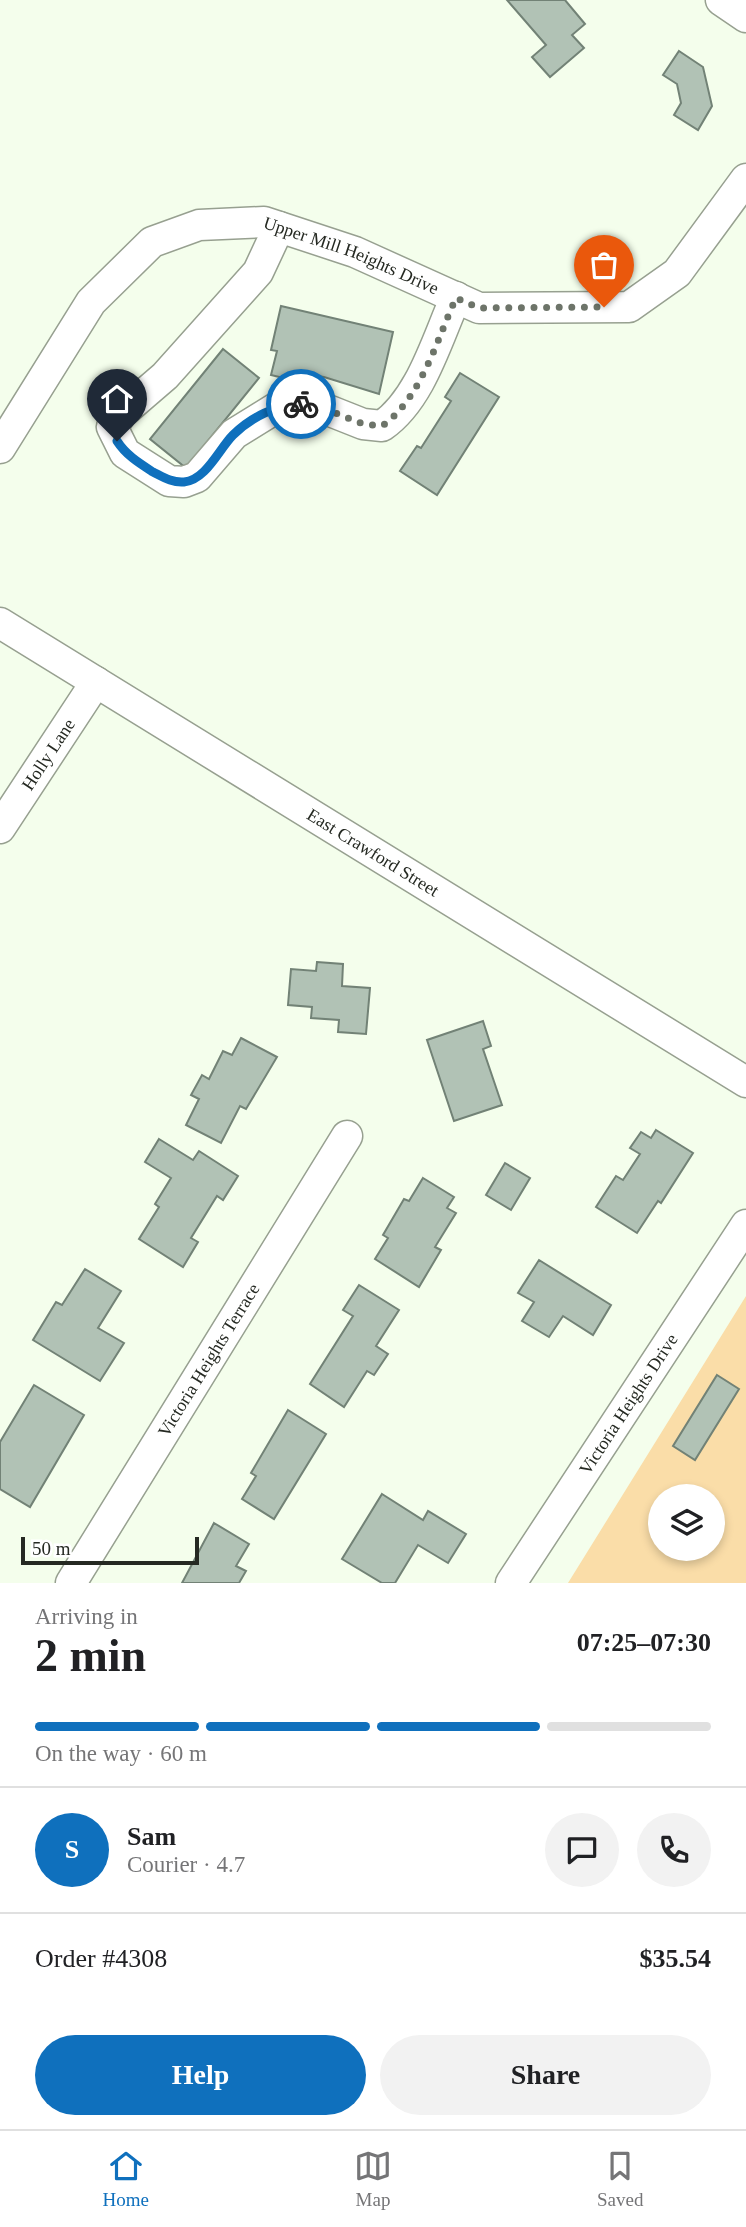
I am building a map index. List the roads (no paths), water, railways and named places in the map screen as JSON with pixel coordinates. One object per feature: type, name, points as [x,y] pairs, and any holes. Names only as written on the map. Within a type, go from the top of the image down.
[{"type":"street","points":[[721,0],[746,17]]},
{"type":"street","name":"Upper Mill Heights Drive","points":[[0,448],[91,302],[152,242],[199,225],[264,222],[355,252],[479,308],[629,307],[677,274],[746,179]]},
{"type":"street","points":[[279,228],[258,272],[165,376],[121,413],[112,427],[125,453],[169,481],[184,482],[197,477],[234,434],[276,408],[310,403],[363,424],[382,426],[401,410],[456,298]]},
{"type":"street","name":"East Crawford Street","points":[[0,623],[746,1082]]},
{"type":"street","name":"Holly Lane","points":[[0,828],[96,682]]},
{"type":"street","name":"Victoria Heights Terrace","points":[[71,1583],[346,1136]]},
{"type":"street","name":"Victoria Heights Drive","points":[[511,1583],[746,1225]]}]
